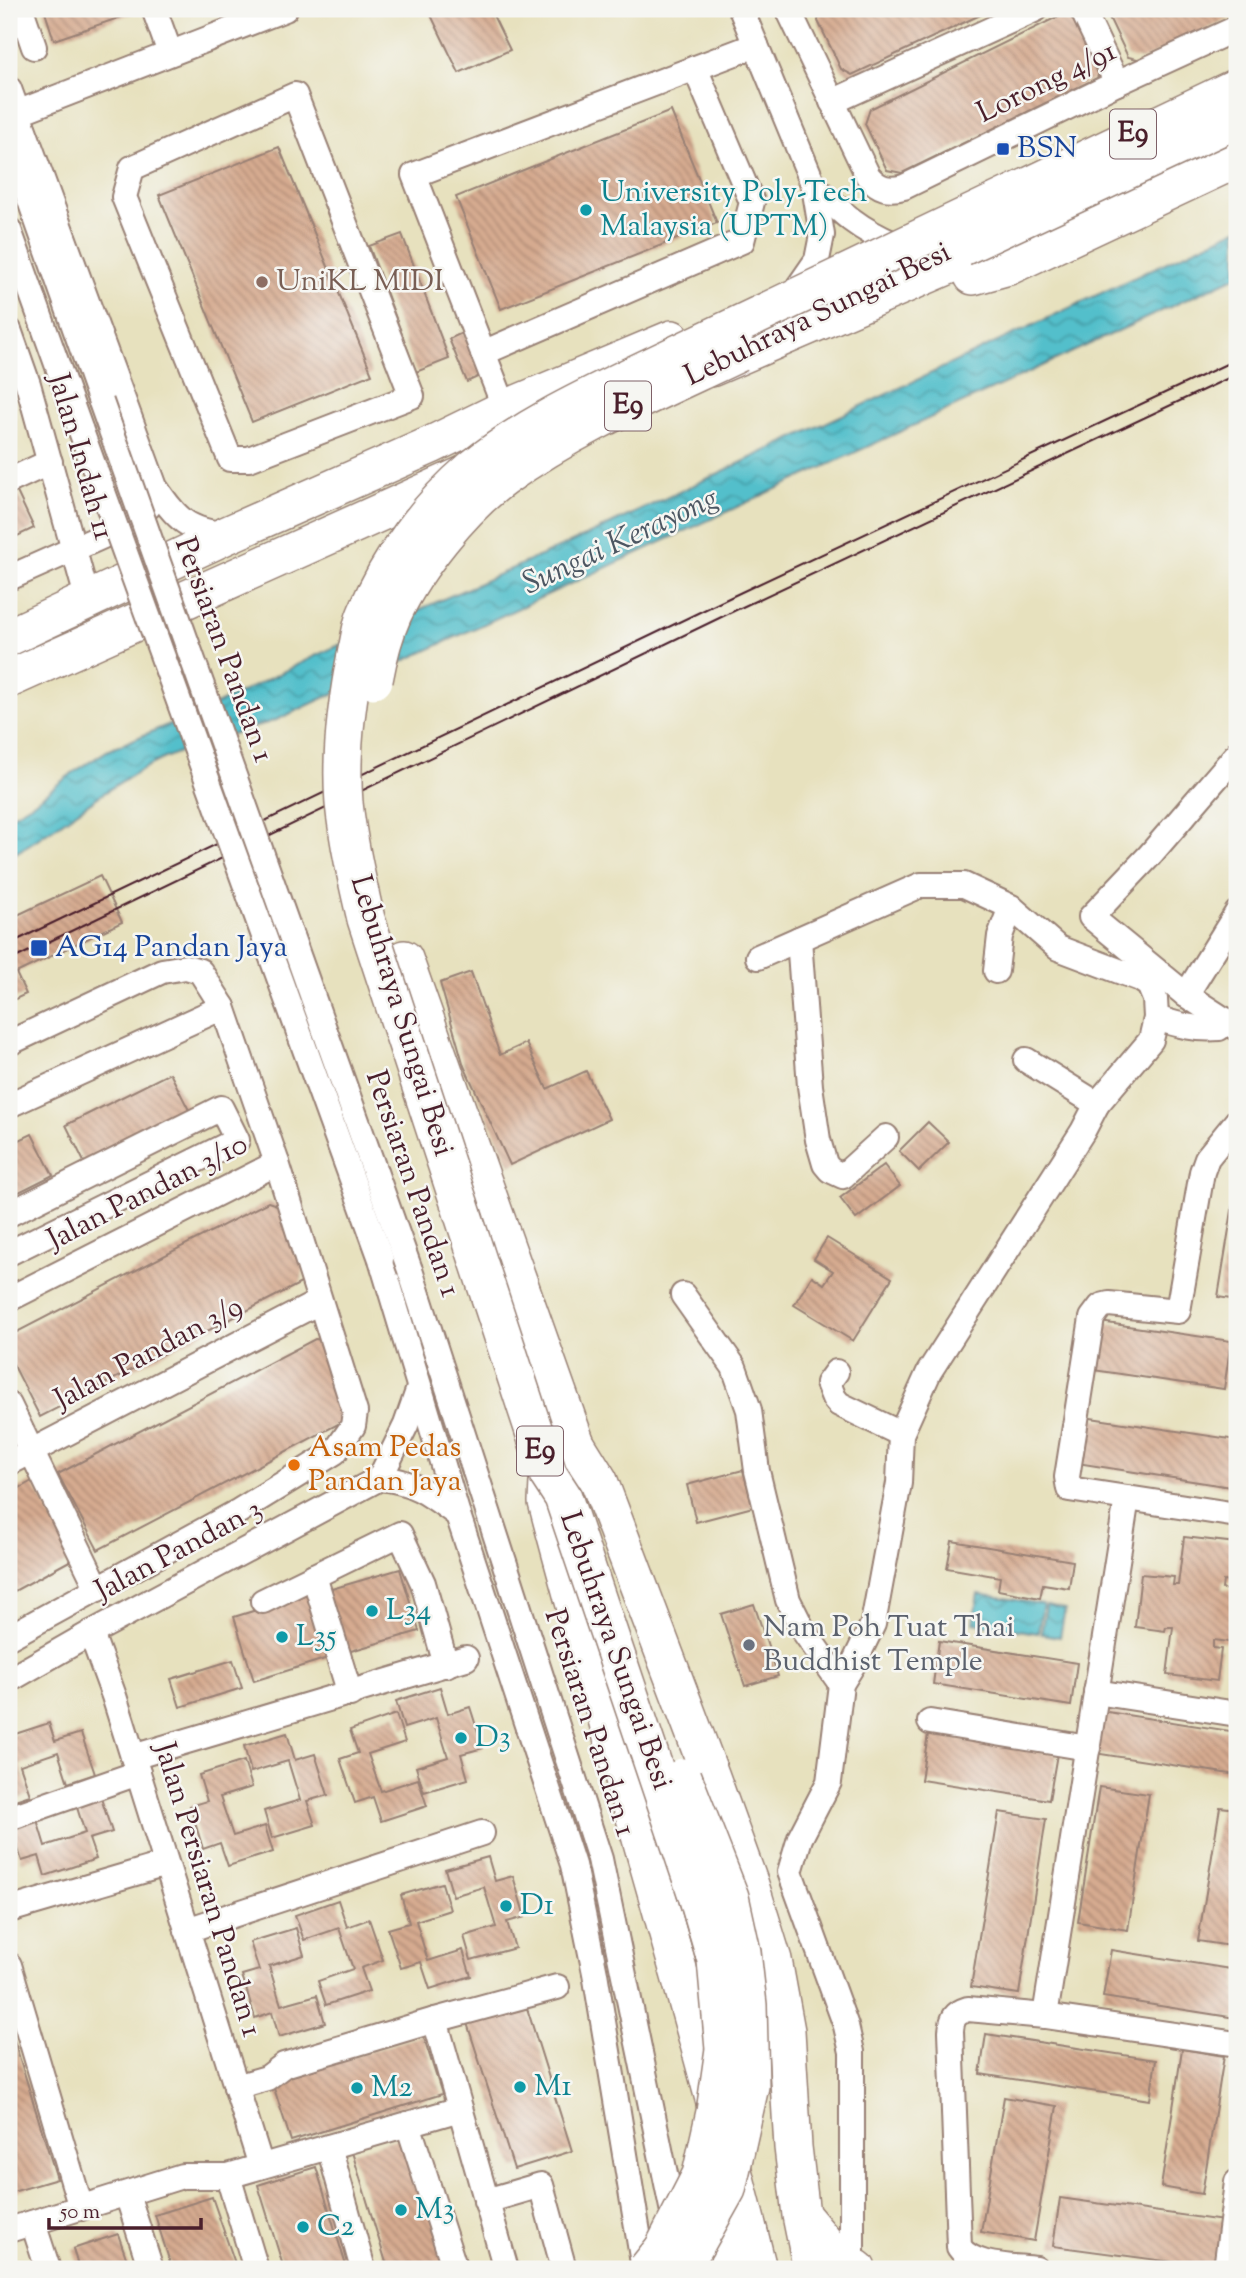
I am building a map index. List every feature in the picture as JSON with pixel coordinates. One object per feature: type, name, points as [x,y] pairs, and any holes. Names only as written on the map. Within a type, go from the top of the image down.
[{"type":"highway","name":"E9","points":[[9,637],[505,409],[990,202],[1237,85]]},
{"type":"highway","name":"Lebuhraya Sungai Besi","points":[[645,2269],[663,2249],[701,2175],[715,2112],[724,2049],[716,1960],[696,1892],[564,1497],[548,1474],[366,919],[344,802],[344,743],[350,685],[365,616],[386,572],[416,528],[472,470],[522,433],[563,409],[1237,85]]},
{"type":"highway","name":"Lebuhraya Sungai Besi","points":[[681,2262],[695,2246],[727,2189],[750,2085],[744,1966],[730,1897],[644,1670],[583,1487],[576,1444],[404,959],[370,845],[366,802],[368,707],[378,658],[393,614],[415,578],[458,519],[503,478],[556,444],[609,415],[783,331],[1237,119]]},
{"type":"highway","name":"E9","points":[[9,679],[363,519],[1006,241],[1237,134]]},
{"type":"highway","points":[[846,310],[1009,266],[1237,159]]},
{"type":"highway","points":[[576,1444],[599,1481],[750,1885],[773,1960],[786,2031],[793,2147],[801,2215],[812,2269]]},
{"type":"highway","points":[[548,1474],[547,1503],[582,1636],[647,1856],[758,2269]]},
{"type":"highway","points":[[694,2031],[711,2047],[737,2056],[761,2047],[772,2035],[781,1997]]},
{"type":"highway","points":[[801,2215],[834,2254],[855,2268]]},
{"type":"highway","points":[[681,2262],[720,2256],[749,2233]]},
{"type":"street","points":[[21,9],[34,47]]},
{"type":"street","points":[[154,9],[170,53]]},
{"type":"street","points":[[741,9],[814,186],[822,235],[817,260],[799,285]]},
{"type":"street","points":[[788,9],[832,102],[1036,9]]},
{"type":"street","points":[[1082,9],[1117,83]]},
{"type":"street","points":[[17,113],[270,11]]},
{"type":"street","name":"Lorong 4/91","points":[[832,102],[867,176],[874,184],[894,189],[904,187],[1237,28]]},
{"type":"street","points":[[505,409],[414,175],[756,45]]},
{"type":"street","points":[[484,353],[742,241],[752,202],[695,68]]},
{"type":"street","points":[[9,89],[155,487],[184,523],[203,532],[227,535]]},
{"type":"street","points":[[295,95],[412,396],[250,459],[230,459],[124,197],[132,168],[295,95]]},
{"type":"street","name":"Persiaran Pandan 1","points":[[9,141],[410,1270],[600,1859],[681,2262]]},
{"type":"street","points":[[814,186],[849,220],[870,234],[894,244]]},
{"type":"street","name":"Persiaran Pandan 1","points":[[9,230],[381,1259],[458,1514],[573,1865],[596,1973],[645,2269]]},
{"type":"street","name":"Jalan Indah 11","points":[[9,330],[19,388],[50,462],[88,601]]},
{"type":"street","points":[[9,481],[50,462]]},
{"type":"street","points":[[9,578],[130,524],[149,506],[155,487]]},
{"type":"street","points":[[1231,1024],[1186,995],[1091,917],[1149,856],[1237,754]]},
{"type":"street","points":[[758,957],[921,885],[964,884],[1011,907],[1058,948],[1140,979],[1149,985],[1155,999],[1156,1018],[1151,1040],[1097,1104],[1083,1131],[929,1372],[901,1434],[899,1483],[873,1624],[841,1684],[830,1782],[800,1838],[790,1872],[846,2026],[852,2052],[855,2268]]},
{"type":"street","points":[[996,971],[1000,936],[1011,907]]},
{"type":"street","points":[[1186,995],[1237,913]]},
{"type":"street","points":[[800,939],[810,1086],[818,1140],[825,1164],[830,1170],[843,1176],[886,1137]]},
{"type":"street","points":[[9,1043],[162,971],[186,967],[200,971],[223,1007],[278,1163],[355,1412],[354,1426],[335,1452],[239,1511],[9,1637]]},
{"type":"street","points":[[9,1105],[223,1007]]},
{"type":"street","points":[[1156,1018],[1189,1028],[1209,1029],[1231,1024]]},
{"type":"street","points":[[1026,1060],[1097,1104]]},
{"type":"street","points":[[9,1214],[221,1108],[237,1139],[9,1253]]},
{"type":"street","points":[[1237,1121],[1207,1158],[1202,1172],[1178,1311],[1109,1304],[1101,1306],[1092,1318],[1067,1477],[1069,1489],[1237,1515]]},
{"type":"street","name":"Jalan Pandan 3/10","points":[[9,1299],[278,1163]]},
{"type":"street","points":[[682,1295],[734,1367],[749,1409],[757,1471],[788,1601],[803,1630],[841,1684]]},
{"type":"street","name":"Jalan Pandan 3/9","points":[[9,1463],[319,1302]]},
{"type":"street","points":[[836,1372],[828,1382],[839,1404],[901,1434]]},
{"type":"street","points":[[419,1388],[406,1425],[380,1478],[396,1479],[417,1486],[458,1514]]},
{"type":"street","points":[[9,1405],[98,1589]]},
{"type":"street","name":"Jalan Pandan 3","points":[[9,1680],[380,1478]]},
{"type":"street","points":[[1045,2016],[1127,1498]]},
{"type":"street","points":[[239,1511],[255,1546]]},
{"type":"street","points":[[9,1818],[135,1765],[456,1662],[400,1534],[263,1601]]},
{"type":"street","points":[[314,1576],[350,1694]]},
{"type":"street","name":"Jalan Persiaran Pandan 1","points":[[91,1633],[261,2166]]},
{"type":"street","points":[[1096,1692],[1237,1714]]},
{"type":"street","points":[[930,1721],[1087,1748]]},
{"type":"street","points":[[187,1930],[482,1833]]},
{"type":"street","points":[[9,1910],[166,1864]]},
{"type":"street","points":[[9,1965],[80,2208]]},
{"type":"street","points":[[236,2087],[267,2078],[284,2065],[557,1987]]},
{"type":"street","points":[[1036,2269],[983,2262],[964,2253],[959,2247],[952,2020],[958,2012],[968,2008],[1045,2016],[1237,2045]]},
{"type":"street","points":[[435,2020],[506,2269]]},
{"type":"street","points":[[9,2230],[182,2176],[228,2176],[460,2109]]},
{"type":"street","points":[[408,2124],[454,2269]]},
{"type":"street","points":[[329,2147],[363,2269]]},
{"type":"street","points":[[228,2176],[256,2269]]},
{"type":"street","points":[[1226,2269],[1237,2182]]},
{"type":"street","points":[[486,2201],[541,2185],[564,2269]]},
{"type":"street","points":[[127,2194],[151,2269]]},
{"type":"street","points":[[33,2223],[48,2269]]},
{"type":"water","name":"Sungai Kerayong","points":[[1237,229],[1237,276],[276,720],[154,763],[116,785],[9,857],[9,817],[107,751],[228,699],[315,656],[592,533]]},
{"type":"water","points":[[978,1594],[1043,1604],[1038,1633],[973,1623]]},
{"type":"water","points":[[1046,1605],[1065,1609],[1060,1637],[1041,1634]]},
{"type":"building","points":[[44,9],[138,9],[139,11],[54,40]]},
{"type":"building","points":[[428,9],[490,9],[510,50],[459,73]]},
{"type":"building","points":[[820,9],[993,9],[852,75],[841,69],[818,21]]},
{"type":"building","points":[[1105,9],[1237,9],[1237,15],[1142,60],[1128,57]]},
{"type":"building","points":[[1065,13],[1078,20],[1101,67],[1097,78],[902,173],[887,170],[865,124],[870,109]]},
{"type":"building","name":"University Poly-Tech Malaysia (UPTM)","points":[[671,111],[717,223],[501,309],[456,197]]},
{"type":"building","points":[[279,147],[372,374],[252,422],[159,195]]},
{"type":"building","points":[[402,234],[449,359],[416,372],[369,246]]},
{"type":"building","points":[[464,332],[482,375],[467,382],[449,339]]},
{"type":"building","points":[[16,490],[34,528],[9,540],[9,493]]},
{"type":"building","name":"AG14 Pandan Jaya","points":[[100,876],[122,922],[16,973],[26,994],[9,1002],[9,919]]},
{"type":"building","points":[[471,972],[500,1055],[526,1043],[547,1089],[586,1071],[609,1119],[510,1165],[464,1066],[440,983]]},
{"type":"building","points":[[170,1073],[190,1112],[85,1164],[66,1125]]},
{"type":"building","points":[[928,1122],[949,1142],[919,1171],[899,1151]]},
{"type":"building","points":[[32,1134],[53,1175],[9,1197],[9,1145]]},
{"type":"building","points":[[884,1165],[900,1186],[856,1219],[840,1198]]},
{"type":"building","points":[[1237,1186],[1237,1300],[1218,1297]]},
{"type":"building","points":[[268,1202],[286,1208],[304,1268],[301,1283],[40,1417],[9,1356],[9,1336]]},
{"type":"building","points":[[827,1238],[892,1278],[853,1341],[794,1305],[812,1276],[824,1284],[833,1271],[814,1259]]},
{"type":"building","points":[[1100,1322],[1231,1341],[1224,1389],[1093,1370]]},
{"type":"building","points":[[315,1339],[328,1341],[344,1421],[98,1550],[58,1474]]},
{"type":"building","points":[[1084,1417],[1237,1440],[1237,1488],[1077,1463]]},
{"type":"building","points":[[743,1470],[753,1507],[696,1522],[687,1485]]},
{"type":"building","points":[[32,1481],[75,1558],[9,1594],[9,1494]]},
{"type":"building","points":[[1184,1537],[1236,1543],[1231,1582],[1223,1581],[1222,1589],[1237,1591],[1237,1643],[1213,1640],[1213,1648],[1221,1649],[1217,1681],[1167,1675],[1173,1627],[1166,1627],[1165,1631],[1135,1627],[1141,1574],[1174,1577],[1173,1585],[1178,1585]]},
{"type":"building","points":[[952,1541],[1073,1561],[1069,1588],[1043,1584],[1040,1598],[998,1590],[1000,1577],[947,1568]]},
{"type":"building","name":"L34","points":[[400,1569],[419,1631],[344,1653],[325,1591]]},
{"type":"building","name":"L35","points":[[311,1593],[331,1657],[254,1681],[234,1617]]},
{"type":"building","name":"Nam Poh Tuat Thai Buddhist Temple","points":[[754,1604],[778,1676],[745,1686],[721,1614]]},
{"type":"building","points":[[939,1641],[1077,1663],[1071,1706],[933,1684]]},
{"type":"building","points":[[233,1660],[242,1688],[180,1707],[171,1679]]},
{"type":"building","name":"D3","points":[[440,1687],[448,1714],[470,1707],[483,1748],[461,1754],[468,1779],[424,1792],[416,1767],[448,1757],[436,1718],[404,1728],[396,1701]]},
{"type":"building","points":[[1101,1711],[1237,1732],[1237,1775],[1094,1753]]},
{"type":"building","name":"D3","points":[[396,1714],[405,1742],[368,1754],[381,1791],[418,1779],[427,1806],[381,1821],[373,1797],[355,1803],[340,1759],[358,1753],[350,1730]]},
{"type":"building","points":[[49,1723],[55,1741],[81,1733],[95,1774],[68,1783],[58,1752],[20,1765],[30,1795],[9,1802],[9,1756],[13,1755],[9,1736]]},
{"type":"building","points":[[287,1733],[295,1760],[315,1754],[328,1795],[307,1801],[315,1825],[272,1838],[264,1811],[300,1800],[288,1761],[251,1772],[244,1746]]},
{"type":"building","points":[[928,1734],[1057,1754],[1049,1800],[921,1780]]},
{"type":"building","points":[[244,1761],[252,1787],[220,1797],[233,1836],[265,1826],[273,1852],[228,1866],[220,1843],[203,1849],[190,1806],[207,1801],[199,1775]]},
{"type":"building","points":[[1099,1787],[1149,1794],[1128,1930],[1078,1922]]},
{"type":"building","points":[[99,1792],[112,1832],[89,1839],[96,1859],[45,1876],[39,1856],[22,1861],[9,1822],[35,1813],[45,1846],[85,1833],[75,1801]]},
{"type":"building","points":[[1220,1807],[1237,1809],[1237,1947],[1198,1941]]},
{"type":"building","points":[[999,1812],[1046,1819],[1019,1994],[971,1987]]},
{"type":"building","name":"D1","points":[[488,1857],[495,1881],[513,1876],[525,1917],[507,1922],[515,1948],[471,1960],[464,1936],[496,1927],[484,1887],[453,1896],[445,1869]]},
{"type":"building","name":"D1","points":[[442,1883],[450,1910],[416,1921],[428,1961],[463,1950],[471,1976],[430,1989],[421,1962],[401,1968],[388,1929],[409,1923],[401,1895]]},
{"type":"building","points":[[338,1900],[347,1927],[369,1919],[383,1960],[361,1968],[369,1991],[326,2005],[318,1981],[353,1969],[339,1928],[304,1940],[295,1915]]},
{"type":"building","points":[[296,1928],[304,1955],[269,1966],[281,2005],[317,1995],[325,2023],[279,2037],[272,2012],[255,2018],[242,1975],[259,1970],[250,1942]]},
{"type":"building","points":[[1111,1950],[1237,1970],[1236,2018],[1103,1997]]},
{"type":"building","name":"M1","points":[[526,2005],[572,2151],[514,2169],[467,2023]]},
{"type":"building","points":[[9,2024],[57,2179],[9,2193]]},
{"type":"building","points":[[986,2034],[1156,2060],[1150,2100],[980,2074]]},
{"type":"building","name":"M2","points":[[423,2035],[442,2094],[291,2141],[272,2082]]},
{"type":"building","points":[[1182,2049],[1224,2056],[1202,2194],[1161,2187]]},
{"type":"building","points":[[1004,2097],[1057,2106],[1034,2241],[981,2232]]},
{"type":"building","name":"M3","points":[[409,2135],[450,2269],[388,2269],[352,2152]]},
{"type":"building","name":"C2","points":[[316,2167],[347,2269],[284,2269],[258,2185]]},
{"type":"building","points":[[212,2197],[237,2269],[172,2269],[155,2215]]},
{"type":"building","points":[[1060,2198],[1231,2222],[1224,2269],[1053,2246]]},
{"type":"building","points":[[118,2234],[130,2269],[79,2269],[73,2249]]},
{"type":"tram line","points":[[9,944],[731,597],[1237,359]]},
{"type":"tram line","points":[[9,961],[736,610],[1237,374]]},
{"type":"place","name":"BSN","points":[[1003,149]]},
{"type":"place","name":"University Poly-Tech Malaysia (UPTM)","points":[[586,210]]},
{"type":"place","name":"UniKL MIDI","points":[[262,282]]},
{"type":"place","name":"AG14 Pandan Jaya","points":[[39,948]]},
{"type":"place","name":"Asam Pedas Pandan Jaya","points":[[294,1465]]},
{"type":"place","name":"L34","points":[[372,1611]]},
{"type":"place","name":"L35","points":[[282,1637]]},
{"type":"place","name":"Nam Poh Tuat Thai Buddhist Temple","points":[[749,1645]]},
{"type":"place","name":"D3","points":[[461,1738]]},
{"type":"place","name":"D1","points":[[506,1906]]},
{"type":"place","name":"M1","points":[[520,2087]]},
{"type":"place","name":"M2","points":[[357,2088]]},
{"type":"place","name":"M3","points":[[401,2210]]},
{"type":"place","name":"C2","points":[[303,2227]]}]
